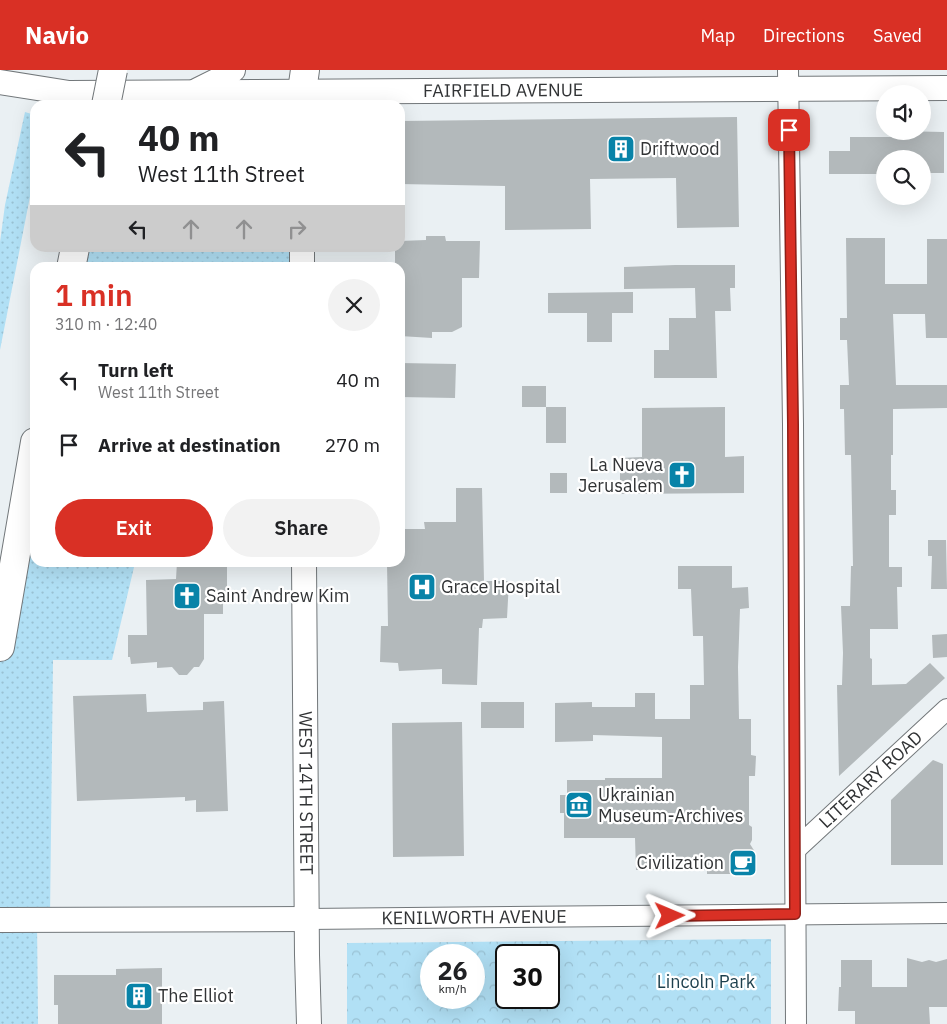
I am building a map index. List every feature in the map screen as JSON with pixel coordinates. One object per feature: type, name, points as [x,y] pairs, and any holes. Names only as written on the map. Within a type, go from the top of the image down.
[{"type":"highway","points":[[107,100],[113,70]]},
{"type":"highway","points":[[0,646],[30,471]]},
{"type":"street","points":[[194,92],[226,76],[233,70]]},
{"type":"street","points":[[788,79],[796,1024]]},
{"type":"street","name":"FAIRFIELD AVENUE","points":[[0,82],[69,93],[194,92],[301,84],[788,79],[947,88]]},
{"type":"street","name":"WEST 14TH STREET","points":[[304,567],[306,919],[309,1024]]},
{"type":"street","name":"LITERARY ROAD","points":[[796,849],[947,709]]},
{"type":"street","name":"KENILWORTH AVENUE","points":[[0,920],[947,914]]},
{"type":"green space","points":[[25,112],[30,114],[30,197],[0,350],[0,242],[5,205]]},
{"type":"green space","points":[[74,252],[302,252],[303,262],[72,262]]},
{"type":"green space","points":[[30,471],[30,567],[134,567],[112,660],[53,660],[50,919],[37,920],[38,1024],[0,1024],[0,647]]},
{"type":"green space","name":"Lincoln Park","points":[[771,939],[771,1024],[347,1024],[347,943]]},
{"type":"building","name":"Driftwood","points":[[737,117],[739,227],[677,228],[676,178],[590,179],[591,229],[505,230],[505,186],[405,184],[405,121]]},
{"type":"building","points":[[931,132],[944,132],[944,173],[931,173],[931,150],[876,150],[876,174],[829,174],[829,151],[850,151],[850,137],[876,137],[876,140],[931,140]]},
{"type":"building","points":[[426,236],[445,236],[446,241],[480,241],[479,278],[462,278],[462,327],[452,332],[432,332],[432,338],[405,336],[405,262],[395,262],[395,252],[405,252],[405,241],[426,240]]},
{"type":"building","points":[[846,238],[885,238],[885,284],[927,284],[927,239],[947,239],[947,338],[926,338],[925,314],[893,314],[896,385],[947,385],[947,408],[893,409],[891,490],[896,490],[896,515],[889,515],[889,567],[902,567],[902,587],[897,587],[898,629],[870,629],[872,685],[906,684],[930,663],[945,678],[839,776],[837,685],[842,685],[841,606],[850,606],[851,566],[853,566],[851,455],[845,455],[844,409],[840,409],[840,385],[849,385],[847,340],[840,340],[840,318],[847,318]]},
{"type":"building","points":[[735,265],[735,288],[730,288],[731,311],[715,311],[717,378],[654,378],[654,350],[669,350],[669,318],[696,318],[695,288],[624,289],[624,267]]},
{"type":"building","points":[[633,292],[633,313],[612,313],[612,342],[587,342],[587,313],[548,313],[548,293]]},
{"type":"building","points":[[405,363],[456,364],[455,398],[405,397]]},
{"type":"building","points":[[522,386],[546,386],[546,407],[522,407]]},
{"type":"building","points":[[546,407],[566,407],[566,443],[546,443]]},
{"type":"building","points":[[725,407],[725,457],[744,456],[744,493],[620,494],[620,458],[642,457],[642,408]]},
{"type":"building","points":[[550,473],[567,473],[567,493],[550,493]]},
{"type":"building","points":[[456,488],[482,488],[484,581],[509,581],[507,618],[483,619],[482,628],[479,628],[477,685],[442,684],[442,669],[399,671],[398,663],[380,662],[381,626],[388,626],[387,567],[405,567],[405,529],[425,529],[424,522],[456,522]]},
{"type":"building","points":[[928,540],[946,540],[947,589],[931,589],[932,556],[928,556]]},
{"type":"building","points":[[678,566],[732,566],[732,588],[748,587],[749,608],[740,609],[738,667],[739,719],[751,719],[751,755],[756,756],[755,776],[749,776],[749,825],[752,827],[752,840],[750,844],[755,852],[754,868],[750,871],[750,874],[707,874],[707,870],[636,870],[635,838],[564,838],[564,813],[560,813],[560,795],[567,795],[567,780],[662,778],[662,737],[593,735],[593,741],[555,742],[555,703],[592,702],[592,707],[635,707],[635,693],[655,693],[655,719],[690,719],[690,685],[704,685],[703,636],[693,636],[691,589],[678,589]]},
{"type":"building","points":[[177,567],[227,567],[227,602],[223,602],[223,614],[204,614],[204,659],[199,667],[194,667],[187,675],[179,675],[172,667],[157,668],[157,662],[131,664],[130,657],[128,657],[128,635],[147,635],[146,580],[176,579]]},
{"type":"building","points":[[947,634],[947,657],[933,658],[932,635]]},
{"type":"building","points":[[146,694],[147,712],[203,710],[203,702],[224,701],[228,811],[196,812],[196,800],[185,801],[185,797],[77,801],[73,696]]},
{"type":"building","points":[[481,702],[524,702],[524,728],[481,728]]},
{"type":"building","points":[[462,722],[464,856],[393,857],[392,723]]},
{"type":"building","points":[[933,760],[943,764],[943,865],[891,865],[891,800]]},
{"type":"building","points":[[907,958],[922,962],[929,960],[936,962],[947,959],[947,1007],[929,1007],[930,1024],[855,1024],[855,1011],[838,1011],[839,987],[841,987],[841,960],[872,960],[872,987],[907,987]]},
{"type":"building","points":[[162,968],[162,1024],[58,1024],[58,1005],[54,1005],[54,975],[116,975],[116,969]]},
{"type":"place","name":"Driftwood","points":[[621,149]]},
{"type":"place","name":"La Nueva Jerusalem","points":[[682,475]]},
{"type":"place","name":"Grace Hospital","points":[[422,587]]},
{"type":"place","name":"Saint Andrew Kim","points":[[187,596]]},
{"type":"place","name":"Ukrainian Museum-Archives","points":[[579,805]]},
{"type":"place","name":"Civilization","points":[[743,863]]},
{"type":"place","name":"The Elliot","points":[[139,996]]},
{"type":"route","points":[[670,916],[795,914],[793,424],[789,130]]}]
